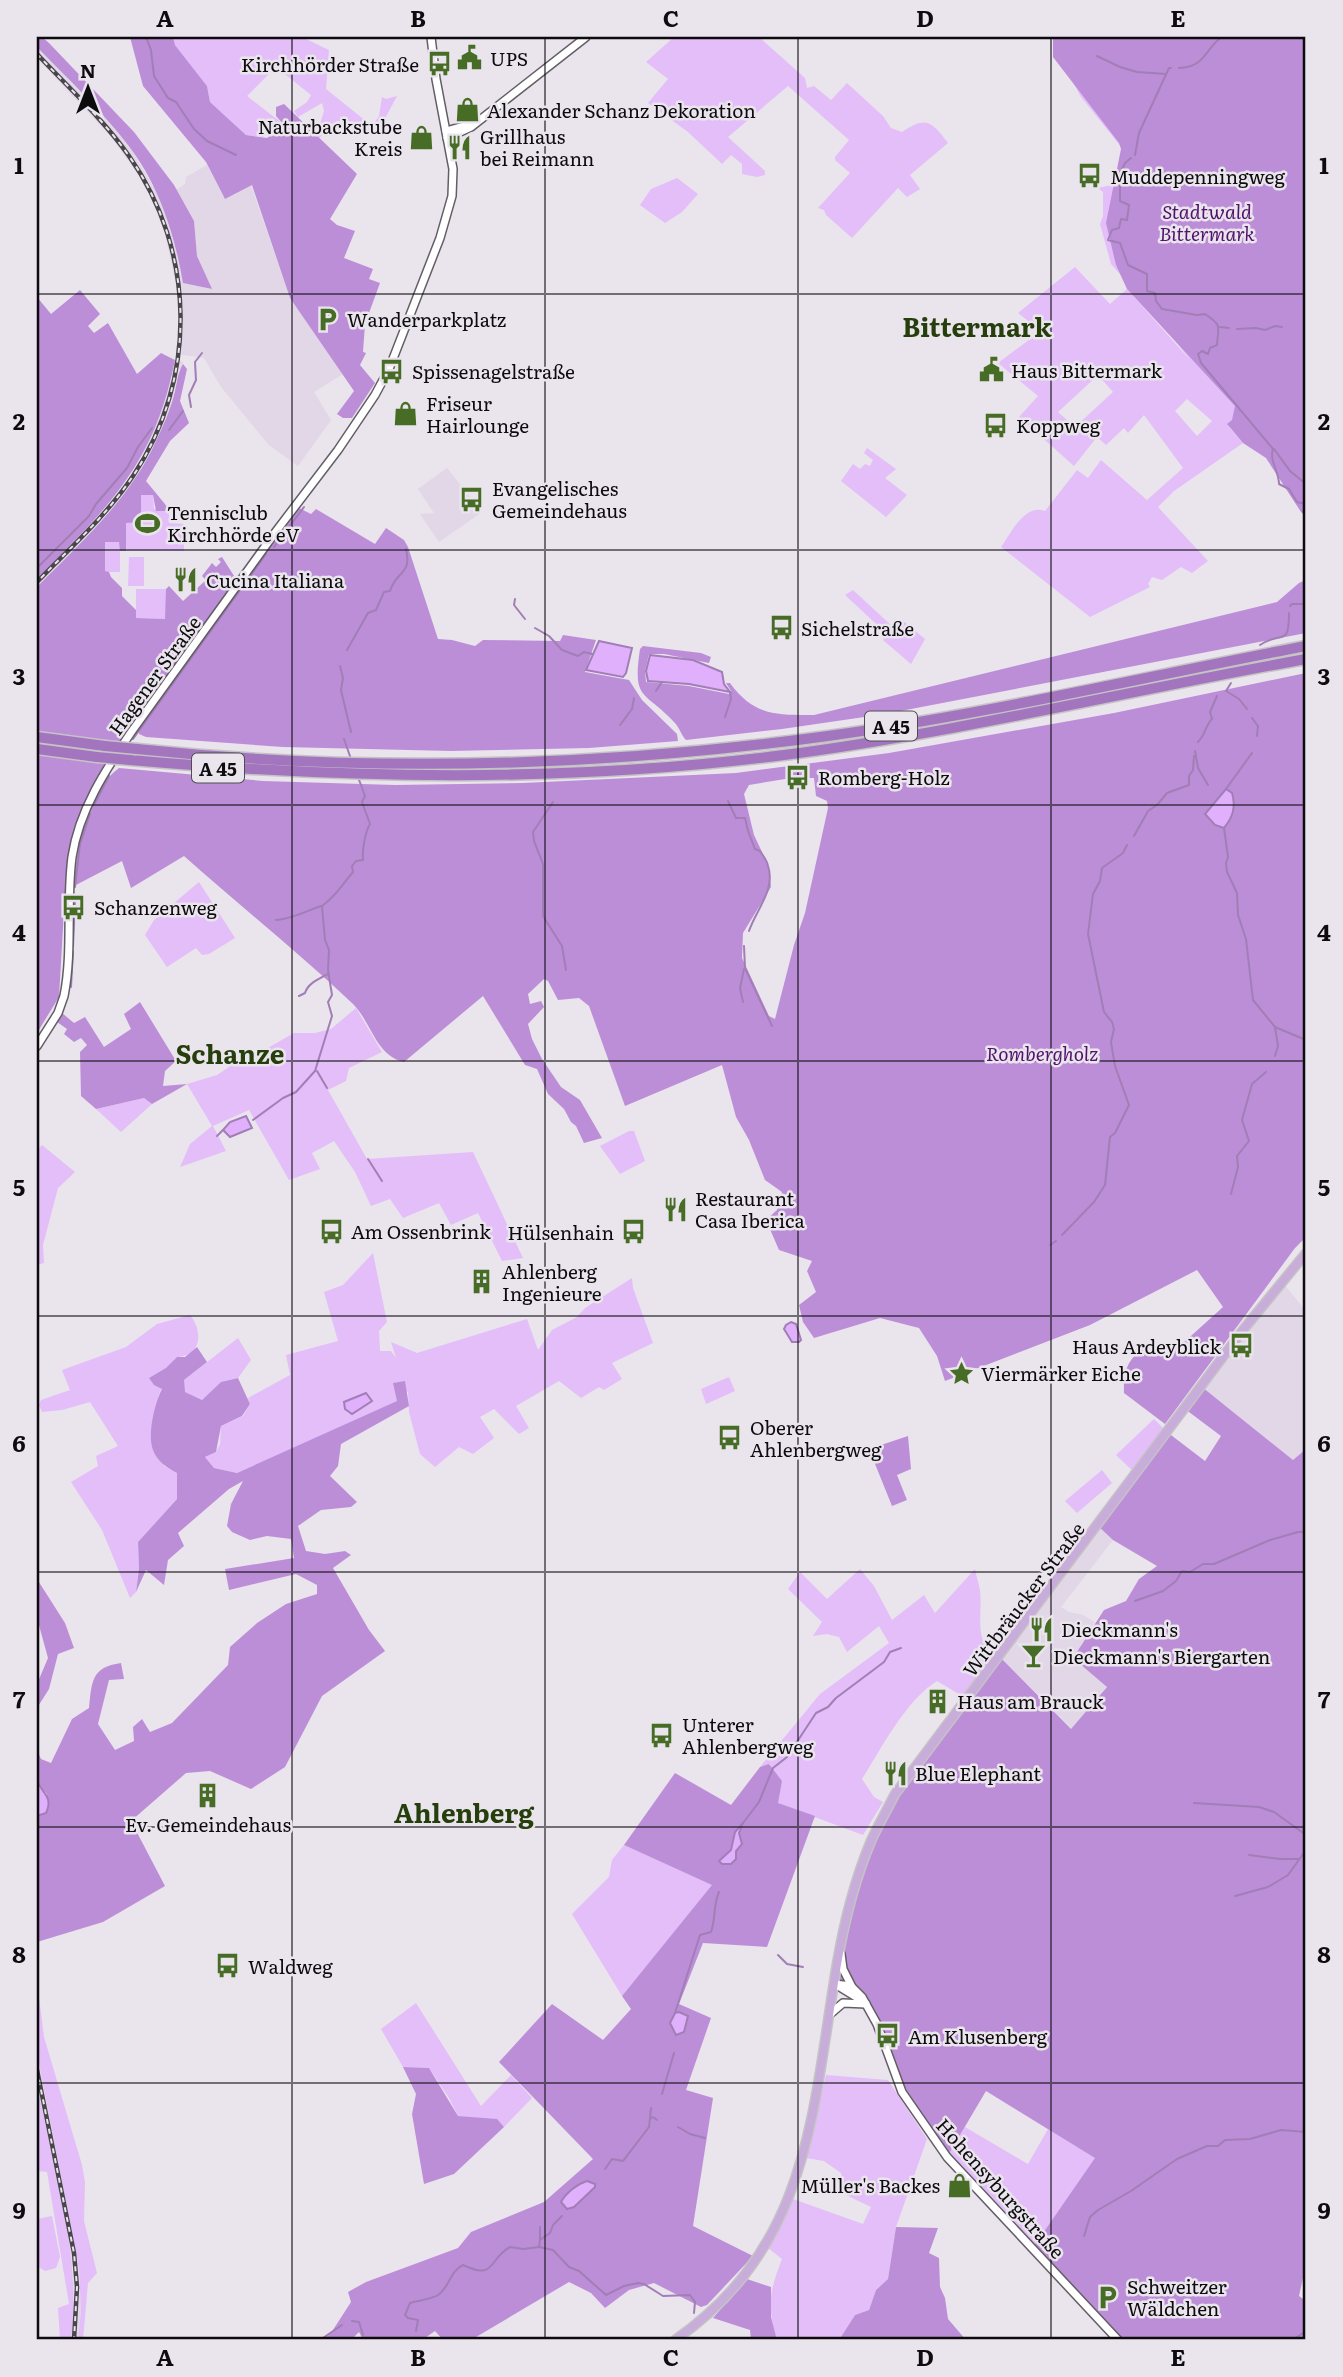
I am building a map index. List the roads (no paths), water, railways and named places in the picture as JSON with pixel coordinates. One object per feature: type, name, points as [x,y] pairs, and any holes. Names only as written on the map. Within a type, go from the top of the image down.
[{"type":"highway","name":"A 45","points":[[37,737],[136,750],[307,761],[537,762],[674,753],[773,743],[897,725],[1306,646]]},
{"type":"highway","name":"A 45","points":[[37,749],[97,757],[306,774],[510,775],[678,766],[878,741],[1306,659]]},
{"type":"main road","name":"Hagener Straße","points":[[37,1046],[58,1013],[64,996],[72,855],[78,831],[96,789],[132,732],[271,537],[338,450],[383,382],[406,328],[448,213],[454,179],[431,37]]},
{"type":"main road","points":[[447,135],[463,132],[586,37]]},
{"type":"main road","points":[[1288,1277],[1306,1253]]},
{"type":"main road","points":[[1288,1277],[1306,1260]]},
{"type":"main road","name":"Wittbräucker Straße","points":[[676,2340],[726,2297],[761,2251],[790,2198],[802,2162],[819,2089],[841,1947],[870,1842],[895,1794],[1244,1330],[1288,1277]]},
{"type":"main road","points":[[841,1947],[843,1969],[851,1986]]},
{"type":"main road","points":[[835,1984],[851,1986]]},
{"type":"main road","points":[[835,1984],[866,2004]]},
{"type":"main road","name":"Hohensyburgstraße","points":[[851,1986],[866,2004],[877,2024],[902,2092],[947,2157],[1118,2340]]},
{"type":"main road","points":[[829,2015],[844,2003],[866,2004]]},
{"type":"waterway","points":[[146,37],[151,50],[154,76],[168,98],[176,102],[194,129],[207,141],[236,155]]},
{"type":"waterway","points":[[1179,68],[1200,61],[1222,37]]},
{"type":"waterway","points":[[1097,56],[1137,72],[1166,74]]},
{"type":"waterway","points":[[1135,155],[1139,133],[1171,68]]},
{"type":"waterway","points":[[1118,178],[1125,163],[1131,158]]},
{"type":"waterway","points":[[1120,185],[1120,201],[1129,205],[1127,220],[1121,219],[1119,228],[1112,230],[1108,240],[1120,243],[1128,265],[1147,274],[1147,291],[1155,293],[1156,301],[1162,309],[1205,314],[1215,321],[1218,330],[1217,345],[1210,348],[1208,354],[1202,351],[1198,354],[1201,363],[1273,449],[1272,458],[1279,484],[1289,489],[1297,502],[1305,504],[1303,512],[1306,517]]},
{"type":"waterway","points":[[1237,329],[1265,330],[1275,326],[1282,327]]},
{"type":"waterway","points":[[1220,327],[1229,328]]},
{"type":"waterway","points":[[191,407],[189,395],[196,380],[195,362],[202,353]]},
{"type":"waterway","points":[[169,430],[183,411]]},
{"type":"waterway","points":[[37,568],[89,516],[127,468],[152,428]]},
{"type":"waterway","points":[[1274,449],[1290,471],[1306,484]]},
{"type":"waterway","points":[[274,547],[304,507]]},
{"type":"waterway","points":[[347,650],[368,613],[376,610],[384,592],[390,591],[405,568],[406,549]]},
{"type":"waterway","points":[[133,739],[266,554]]},
{"type":"waterway","points":[[515,599],[514,605],[525,619]]},
{"type":"waterway","points":[[1290,606],[1306,602]]},
{"type":"waterway","points":[[1260,645],[1286,635],[1289,613]]},
{"type":"waterway","points":[[535,628],[549,636],[562,650],[578,656],[584,652],[592,654]]},
{"type":"waterway","points":[[340,666],[343,678],[341,690],[351,732]]},
{"type":"waterway","points":[[656,691],[662,682]]},
{"type":"waterway","points":[[1231,683],[1226,691],[1239,699],[1247,709]]},
{"type":"waterway","points":[[725,717],[731,699],[730,692]]},
{"type":"waterway","points":[[1198,742],[1212,719],[1210,712],[1217,696]]},
{"type":"waterway","points":[[620,725],[632,709],[634,698]]},
{"type":"waterway","points":[[1252,718],[1258,726],[1257,736]]},
{"type":"waterway","points":[[344,739],[351,759]]},
{"type":"waterway","points":[[1195,751],[1198,768],[1208,785]]},
{"type":"waterway","points":[[1226,789],[1252,753]]},
{"type":"waterway","points":[[1134,836],[1148,811],[1167,793],[1189,785],[1194,756]]},
{"type":"waterway","points":[[94,805],[109,776]]},
{"type":"waterway","points":[[253,1120],[296,1092],[315,1071],[332,1016],[328,1002],[332,995],[328,970],[329,950],[325,940],[322,906],[353,872],[352,866],[356,861],[363,860],[364,842],[370,824],[362,802],[365,796],[358,777]]},
{"type":"waterway","points":[[728,801],[736,818],[745,818],[755,849],[760,851],[766,860],[770,875],[767,891],[749,931]]},
{"type":"waterway","points":[[553,802],[533,832],[543,864],[543,916],[562,946],[566,970]]},
{"type":"waterway","points":[[75,887],[80,844],[90,814]]},
{"type":"waterway","points":[[1224,828],[1227,872],[1237,893],[1238,915],[1246,939],[1253,1000],[1275,1027],[1278,1046],[1275,1056]]},
{"type":"waterway","points":[[1062,1235],[1094,1202],[1105,1185],[1110,1137],[1115,1133],[1129,1105],[1115,1066],[1111,1042],[1114,1029],[1104,1012],[1088,934],[1093,894],[1100,881],[1102,868],[1123,853],[1127,845]]},
{"type":"waterway","points":[[73,947],[75,900]]},
{"type":"waterway","points":[[276,920],[321,906]]},
{"type":"waterway","points":[[744,946],[745,968],[772,1026]]},
{"type":"waterway","points":[[71,987],[73,951]]},
{"type":"waterway","points":[[743,1002],[740,988],[744,969]]},
{"type":"waterway","points":[[299,996],[305,993],[311,984],[328,974]]},
{"type":"waterway","points":[[1275,1027],[1306,1040]]},
{"type":"waterway","points":[[317,1071],[327,1088]]},
{"type":"waterway","points":[[1231,1194],[1238,1167],[1237,1156],[1249,1141],[1242,1120],[1252,1084],[1266,1072]]},
{"type":"waterway","points":[[217,1136],[223,1130]]},
{"type":"waterway","points":[[368,1159],[382,1181]]},
{"type":"waterway","points":[[1050,1245],[1056,1241]]},
{"type":"waterway","points":[[1135,1601],[1163,1591],[1176,1581],[1182,1571],[1190,1572],[1203,1564],[1214,1564],[1270,1540],[1306,1532]]},
{"type":"waterway","points":[[743,1823],[759,1802],[773,1768],[787,1757],[816,1713],[828,1707],[884,1662],[890,1652],[901,1648]]},
{"type":"waterway","points":[[1194,1803],[1259,1807],[1274,1812],[1306,1835]]},
{"type":"waterway","points":[[1235,1896],[1268,1887],[1288,1875],[1306,1850]]},
{"type":"waterway","points":[[1249,1855],[1299,1859]]},
{"type":"waterway","points":[[675,2013],[700,1935],[711,1932],[719,1892]]},
{"type":"waterway","points":[[778,1955],[787,1964],[803,1967]]},
{"type":"waterway","points":[[662,2094],[674,2053]]},
{"type":"waterway","points":[[605,2169],[612,2159],[623,2161],[649,2127],[651,2108]]},
{"type":"waterway","points":[[650,2119],[653,2117],[657,2120]]},
{"type":"waterway","points":[[678,2127],[705,2138]]},
{"type":"waterway","points":[[1084,2236],[1090,2217],[1098,2210],[1177,2159],[1207,2146],[1218,2146],[1225,2140],[1250,2139],[1281,2130],[1306,2132]]},
{"type":"waterway","points":[[416,2331],[418,2320],[405,2315],[410,2303],[438,2295],[463,2265],[481,2271],[487,2270],[510,2247],[539,2247],[540,2240],[550,2233],[553,2225],[562,2216]]},
{"type":"waterway","points":[[540,2227],[540,2240]]},
{"type":"waterway","points":[[539,2247],[553,2250],[569,2267],[579,2271],[606,2295],[624,2286],[644,2284],[663,2296],[690,2295],[695,2302],[694,2313]]},
{"type":"waterway","points":[[352,2321],[359,2322],[363,2335]]},
{"type":"waterway","points":[[320,2340],[342,2325]]},
{"type":"waterway","points":[[1281,2340],[1294,2339],[1306,2331]]},
{"type":"railway","points":[[37,54],[108,129],[129,156],[151,193],[167,232],[177,273],[180,315],[178,357],[169,398],[154,438],[133,476],[112,504],[37,582]]},
{"type":"railway","points":[[37,2070],[74,2253],[77,2287],[74,2340]]},
{"type":"place","name":"UPS","points":[[470,58]]},
{"type":"place","name":"Kirchhörder Straße","points":[[439,64]]},
{"type":"place","name":"Alexander Schanz Dekoration","points":[[467,110]]},
{"type":"place","name":"Naturbackstube Kreis","points":[[422,137]]},
{"type":"place","name":"Grillhaus bei Reimann","points":[[460,147]]},
{"type":"place","name":"Muddepenningweg","points":[[1090,176]]},
{"type":"place","name":"Wanderparkplatz","points":[[327,319]]},
{"type":"place","name":"Haus Bittermark","points":[[991,370]]},
{"type":"place","name":"Spissenagelstraße","points":[[392,371]]},
{"type":"place","name":"Friseur Hairlounge","points":[[406,414]]},
{"type":"place","name":"Koppweg","points":[[996,425]]},
{"type":"place","name":"Evangelisches Gemeindehaus","points":[[472,499]]},
{"type":"place","name":"Tennisclub Kirchhörde eV","points":[[147,523]]},
{"type":"place","name":"Cucina Italiana","points":[[186,580]]},
{"type":"place","name":"Sichelstraße","points":[[781,628]]},
{"type":"place","name":"Romberg-Holz","points":[[798,777]]},
{"type":"place","name":"Schanzenweg","points":[[74,907]]},
{"type":"place","name":"Restaurant Casa Iberica","points":[[675,1209]]},
{"type":"place","name":"Am Ossenbrink","points":[[331,1231]]},
{"type":"place","name":"Hülsenhain","points":[[634,1232]]},
{"type":"place","name":"Ahlenberg Ingenieure","points":[[482,1282]]},
{"type":"place","name":"Haus Ardeyblick","points":[[1241,1346]]},
{"type":"place","name":"Viermärker Eiche","points":[[961,1373]]},
{"type":"place","name":"Oberer Ahlenbergweg","points":[[730,1438]]},
{"type":"place","name":"Dieckmann's","points":[[1041,1629]]},
{"type":"place","name":"Dieckmann's Biergarten","points":[[1033,1656]]},
{"type":"place","name":"Haus am Brauck","points":[[937,1701]]},
{"type":"place","name":"Unterer Ahlenbergweg","points":[[662,1735]]},
{"type":"place","name":"Blue Elephant","points":[[895,1773]]},
{"type":"place","name":"Ev. Gemeindehaus","points":[[208,1796]]},
{"type":"place","name":"Waldweg","points":[[228,1966]]},
{"type":"place","name":"Am Klusenberg","points":[[888,2036]]},
{"type":"place","name":"Müller's Backes","points":[[960,2185]]},
{"type":"place","name":"Schweitzer Wäldchen","points":[[1107,2297]]},
{"type":"district","name":"Bittermark","points":[[977,325]]},
{"type":"district","name":"Schanze","points":[[230,1052]]},
{"type":"district","name":"Ahlenberg","points":[[464,1811]]},
{"type":"park label","name":"Stadtwald Bittermark","points":[[1207,222]]},
{"type":"park label","name":"Rombergholz","points":[[1042,1053]]}]
